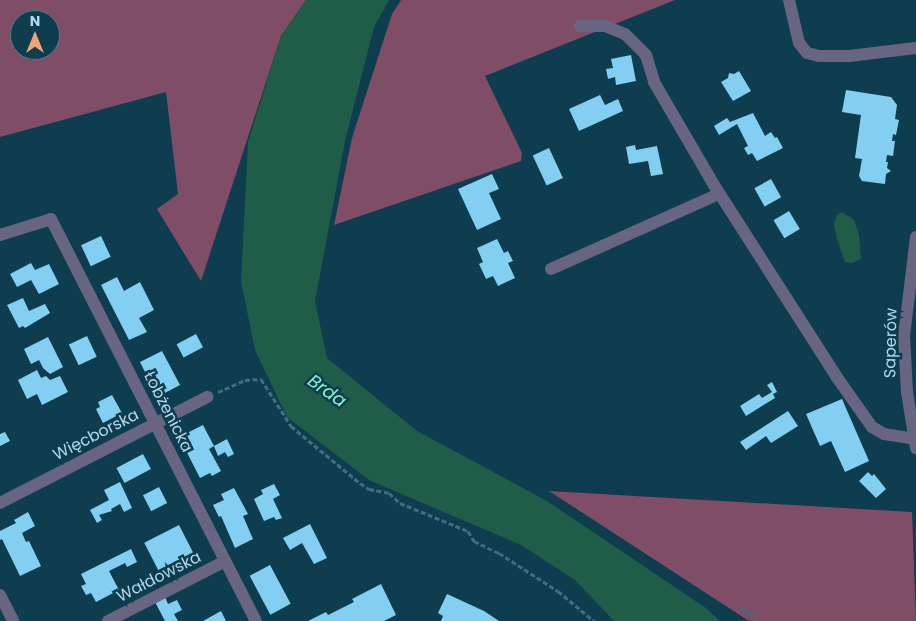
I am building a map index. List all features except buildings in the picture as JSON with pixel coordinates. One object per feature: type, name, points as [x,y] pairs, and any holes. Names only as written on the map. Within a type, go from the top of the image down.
[{"type":"street","points":[[790,0],[799,43],[807,53],[818,56],[849,56],[916,48]]},
{"type":"street","points":[[580,26],[605,26],[625,34],[646,55],[654,82],[719,194],[836,376],[872,427],[884,434],[915,443]]},
{"type":"street","points":[[551,268],[719,194]]},
{"type":"street","name":"Łobżenicka","points":[[0,235],[50,219],[256,621]]},
{"type":"street","name":"Saperów","points":[[915,443],[912,392],[904,336],[916,237]]},
{"type":"street","name":"Więcborska","points":[[0,503],[208,397]]},
{"type":"street","name":"Wałdowska","points":[[108,621],[225,561]]},
{"type":"street","points":[[0,595],[13,621]]},
{"type":"path","points":[[208,397],[245,380],[261,379],[291,426],[360,484],[369,489],[389,493],[400,502],[468,532],[474,541],[499,553],[558,591],[594,621]]},
{"type":"path","points":[[742,608],[760,621]]},
{"type":"shaded area","points":[[0,0],[306,0],[281,36],[201,281],[157,209],[178,194],[166,92],[0,137]]},
{"type":"shaded area","points":[[401,0],[675,0],[485,76],[522,153],[521,161],[334,225],[352,138],[392,14]]},
{"type":"shaded area","points":[[549,491],[912,512],[916,621],[749,621]]},
{"type":"water","name":"Brda","points":[[306,0],[389,0],[374,27],[345,141],[315,301],[327,358],[417,431],[547,501],[706,608],[720,621],[614,621],[575,580],[521,545],[369,480],[287,417],[255,350],[241,281],[248,142],[281,36]]},
{"type":"water","points":[[842,212],[854,220],[859,235],[861,259],[852,263],[845,262],[834,224],[837,215]]}]
